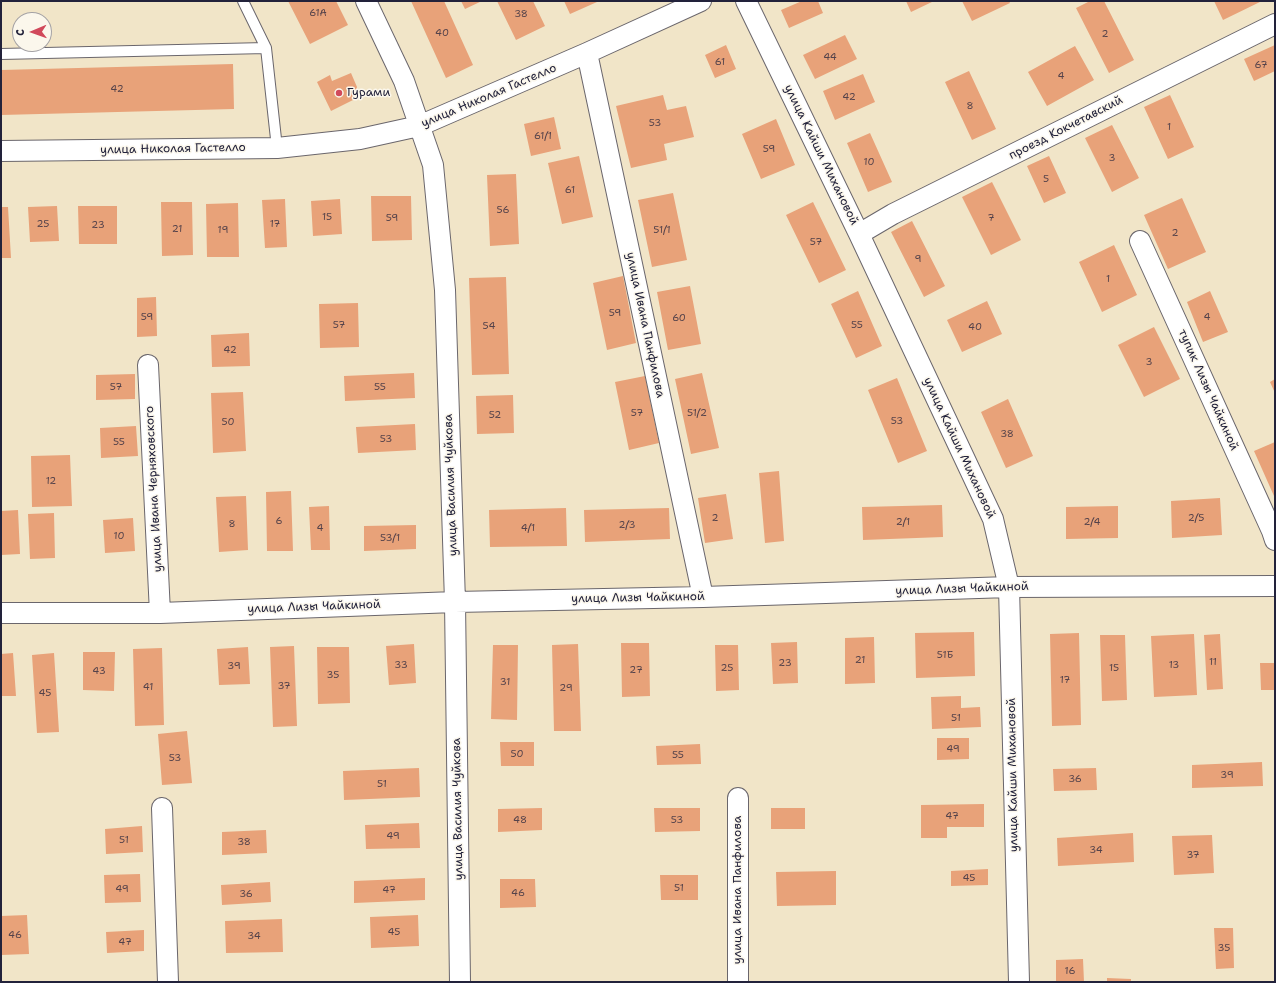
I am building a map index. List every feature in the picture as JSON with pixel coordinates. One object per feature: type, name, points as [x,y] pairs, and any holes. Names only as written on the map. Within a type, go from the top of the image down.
[{"type":"street","name":"улица Василия Чуйкова","points":[[366,1],[404,81],[432,165],[445,290],[455,602],[460,982]]},
{"type":"street","name":"улица Николая Гастелло","points":[[1,151],[277,148],[360,139],[419,126],[587,53],[701,1]]},
{"type":"street","name":"улица Кайши Михановой","points":[[746,1],[859,234],[993,519],[1008,587],[1019,982]]},
{"type":"street","name":"проезд Кокчетавский","points":[[859,234],[893,214],[1275,24]]},
{"type":"street","name":"улица Ивана Панфилова","points":[[587,53],[703,597]]},
{"type":"street","name":"тупик Лизы Чайкиной","points":[[1140,241],[1272,530],[1275,540]]},
{"type":"street","name":"улица Ивана Черняховского","points":[[148,365],[160,613]]},
{"type":"street","name":"улица Лизы Чайкиной","points":[[1,613],[160,613],[455,602],[703,597],[1008,587],[1275,586]]},
{"type":"street","name":"улица Ивана Панфилова","points":[[738,798],[738,982]]},
{"type":"street","points":[[162,808],[168,982]]},
{"type":"lane","points":[[243,1],[266,48],[277,148]]},
{"type":"lane","points":[[1,54],[266,48]]},
{"type":"building","points":[[288,1],[336,1],[348,25],[310,44]]},
{"type":"building","points":[[411,1],[444,1],[473,65],[446,78]]},
{"type":"building","points":[[461,1],[482,1],[465,9]]},
{"type":"building","points":[[497,1],[533,1],[545,26],[516,40]]},
{"type":"building","points":[[564,1],[597,1],[597,2],[570,14]]},
{"type":"building","points":[[802,1],[818,1],[823,13],[789,28],[781,10]]},
{"type":"building","points":[[906,1],[934,1],[911,12]]},
{"type":"building","points":[[962,1],[1009,1],[1010,3],[972,21]]},
{"type":"building","points":[[1090,1],[1104,1],[1134,60],[1109,73],[1076,8]]},
{"type":"building","points":[[1214,1],[1262,1],[1223,20]]},
{"type":"building","points":[[845,35],[857,59],[815,79],[803,55]]},
{"type":"building","points":[[726,45],[736,69],[715,78],[705,55]]},
{"type":"building","points":[[1275,45],[1275,71],[1254,81],[1244,59]]},
{"type":"building","points":[[1075,46],[1094,80],[1047,106],[1028,72]]},
{"type":"building","points":[[233,64],[234,109],[1,115],[1,70]]},
{"type":"building","points":[[969,71],[996,129],[972,140],[945,82]]},
{"type":"building","name":"Гурами","points":[[351,73],[357,87],[353,100],[331,111],[317,82],[330,75],[332,81]]},
{"type":"building","points":[[863,74],[875,102],[835,120],[823,91]]},
{"type":"building","points":[[663,95],[667,110],[686,106],[694,137],[664,144],[667,160],[631,168],[616,106]]},
{"type":"building","points":[[1170,95],[1194,147],[1168,159],[1144,107]]},
{"type":"building","points":[[554,117],[561,149],[531,156],[524,124]]},
{"type":"building","points":[[776,119],[795,165],[761,179],[742,134]]},
{"type":"building","points":[[1112,125],[1139,178],[1112,192],[1085,138]]},
{"type":"building","points":[[870,133],[892,182],[868,192],[847,143]]},
{"type":"building","points":[[579,156],[593,217],[562,224],[548,163]]},
{"type":"building","points":[[1049,156],[1066,193],[1044,203],[1027,166]]},
{"type":"building","points":[[516,174],[519,244],[490,246],[487,175]]},
{"type":"building","points":[[992,182],[1021,240],[991,255],[962,197]]},
{"type":"building","points":[[673,193],[687,260],[652,267],[638,200]]},
{"type":"building","points":[[371,196],[411,196],[412,240],[372,241]]},
{"type":"building","points":[[1182,198],[1206,252],[1168,269],[1144,215]]},
{"type":"building","points":[[285,199],[287,247],[265,248],[262,200]]},
{"type":"building","points":[[340,199],[342,234],[313,236],[311,201]]},
{"type":"building","points":[[161,202],[192,202],[193,255],[162,256]]},
{"type":"building","points":[[813,202],[846,270],[819,283],[786,215]]},
{"type":"building","points":[[238,203],[239,257],[207,257],[206,204]]},
{"type":"building","points":[[57,206],[59,241],[30,242],[28,207]]},
{"type":"building","points":[[78,206],[117,206],[117,244],[79,244]]},
{"type":"building","points":[[1,207],[8,207],[11,258],[1,258]]},
{"type":"building","points":[[912,221],[945,286],[924,297],[891,232]]},
{"type":"building","points":[[1114,245],[1137,295],[1102,312],[1079,262]]},
{"type":"building","points":[[623,276],[636,343],[607,350],[593,283]]},
{"type":"building","points":[[506,277],[509,374],[472,375],[469,278]]},
{"type":"building","points":[[690,286],[701,344],[668,350],[657,292]]},
{"type":"building","points":[[858,291],[882,346],[856,358],[831,304]]},
{"type":"building","points":[[1210,291],[1228,332],[1203,342],[1187,302]]},
{"type":"building","points":[[156,297],[157,336],[137,337],[137,298]]},
{"type":"building","points":[[987,301],[1002,334],[962,352],[947,320]]},
{"type":"building","points":[[358,303],[359,347],[320,348],[319,304]]},
{"type":"building","points":[[1154,327],[1180,379],[1144,397],[1118,345]]},
{"type":"building","points":[[249,333],[250,366],[212,367],[211,335]]},
{"type":"building","points":[[414,373],[415,398],[345,401],[344,376]]},
{"type":"building","points":[[702,373],[719,448],[691,454],[675,379]]},
{"type":"building","points":[[135,374],[135,399],[96,400],[96,375]]},
{"type":"building","points":[[645,376],[659,443],[629,450],[615,382]]},
{"type":"building","points":[[897,378],[927,451],[898,463],[868,390]]},
{"type":"building","points":[[1275,379],[1275,393],[1270,382]]},
{"type":"building","points":[[243,392],[246,451],[213,453],[211,393]]},
{"type":"building","points":[[513,395],[514,433],[477,434],[476,396]]},
{"type":"building","points":[[1008,399],[1033,456],[1006,468],[981,412]]},
{"type":"building","points":[[415,424],[416,450],[358,453],[356,427]]},
{"type":"building","points":[[136,426],[138,456],[101,458],[100,428]]},
{"type":"building","points":[[1275,442],[1275,495],[1274,496],[1254,451]]},
{"type":"building","points":[[70,455],[72,506],[32,507],[31,456]]},
{"type":"building","points":[[779,471],[784,541],[765,543],[759,473]]},
{"type":"building","points":[[291,491],[293,551],[267,551],[266,492]]},
{"type":"building","points":[[726,494],[733,539],[705,543],[698,498]]},
{"type":"building","points":[[246,496],[248,550],[219,552],[216,497]]},
{"type":"building","points":[[1220,498],[1222,535],[1172,538],[1171,501]]},
{"type":"building","points":[[942,505],[943,537],[863,540],[862,507]]},
{"type":"building","points":[[329,506],[330,550],[311,550],[309,507]]},
{"type":"building","points":[[1118,506],[1118,538],[1066,539],[1066,507]]},
{"type":"building","points":[[566,508],[567,546],[490,547],[489,510]]},
{"type":"building","points":[[669,508],[670,539],[585,542],[584,510]]},
{"type":"building","points":[[18,510],[20,554],[1,555],[1,511]]},
{"type":"building","points":[[54,513],[55,558],[30,559],[28,514]]},
{"type":"building","points":[[133,518],[135,551],[105,553],[103,520]]},
{"type":"building","points":[[416,525],[416,549],[364,551],[364,526]]},
{"type":"building","points":[[974,632],[975,676],[916,678],[915,633]]},
{"type":"building","points":[[1079,633],[1081,725],[1052,726],[1050,634]]},
{"type":"building","points":[[1194,634],[1197,695],[1154,697],[1151,636]]},
{"type":"building","points":[[1220,634],[1223,689],[1207,690],[1204,635]]},
{"type":"building","points":[[1100,635],[1125,635],[1127,700],[1102,701]]},
{"type":"building","points":[[874,637],[875,683],[845,684],[845,638]]},
{"type":"building","points":[[797,642],[798,683],[773,684],[771,643]]},
{"type":"building","points":[[621,643],[649,643],[650,696],[622,697]]},
{"type":"building","points":[[414,644],[416,683],[389,685],[386,646]]},
{"type":"building","points":[[578,644],[581,731],[554,731],[552,645]]},
{"type":"building","points":[[493,645],[518,645],[517,720],[491,719]]},
{"type":"building","points":[[715,645],[738,645],[739,690],[716,691]]},
{"type":"building","points":[[294,646],[297,726],[273,727],[270,647]]},
{"type":"building","points":[[248,647],[250,684],[219,685],[217,649]]},
{"type":"building","points":[[317,647],[349,647],[350,703],[318,704]]},
{"type":"building","points":[[162,648],[164,725],[135,726],[133,649]]},
{"type":"building","points":[[83,652],[115,652],[114,691],[83,690]]},
{"type":"building","points":[[13,653],[16,696],[1,696],[1,654]]},
{"type":"building","points":[[54,653],[59,732],[37,733],[32,655]]},
{"type":"building","points":[[1260,663],[1275,663],[1275,690],[1261,690]]},
{"type":"building","points":[[961,696],[961,708],[980,707],[981,727],[932,729],[931,697]]},
{"type":"building","points":[[187,731],[192,783],[162,785],[158,734]]},
{"type":"building","points":[[937,738],[969,738],[969,759],[937,760]]},
{"type":"building","points":[[500,742],[534,742],[534,766],[501,766]]},
{"type":"building","points":[[700,744],[701,764],[657,765],[656,746]]},
{"type":"building","points":[[1262,762],[1263,786],[1192,788],[1192,765]]},
{"type":"building","points":[[419,768],[420,797],[344,800],[343,771]]},
{"type":"building","points":[[1096,768],[1097,790],[1054,791],[1053,769]]},
{"type":"building","points":[[984,804],[984,827],[947,827],[947,838],[921,838],[921,805]]},
{"type":"building","points":[[542,808],[542,830],[498,832],[498,809]]},
{"type":"building","points":[[654,808],[700,808],[700,831],[655,832]]},
{"type":"building","points":[[771,808],[805,808],[805,829],[771,829]]},
{"type":"building","points":[[419,823],[420,848],[366,849],[365,825]]},
{"type":"building","points":[[142,826],[143,852],[106,854],[105,829]]},
{"type":"building","points":[[266,830],[267,853],[222,855],[222,832]]},
{"type":"building","points":[[1133,833],[1134,862],[1058,866],[1057,838]]},
{"type":"building","points":[[1212,835],[1214,873],[1174,875],[1172,836]]},
{"type":"building","points":[[988,869],[988,885],[951,886],[951,871]]},
{"type":"building","points":[[836,871],[836,905],[777,906],[776,872]]},
{"type":"building","points":[[140,874],[141,902],[105,903],[104,875]]},
{"type":"building","points":[[660,875],[698,875],[698,900],[661,900]]},
{"type":"building","points":[[425,878],[425,900],[354,903],[354,881]]},
{"type":"building","points":[[500,879],[535,879],[536,907],[500,908]]},
{"type":"building","points":[[270,882],[271,902],[222,905],[221,885]]},
{"type":"building","points":[[27,915],[29,954],[1,955],[1,916]]},
{"type":"building","points":[[418,915],[419,946],[371,948],[370,917]]},
{"type":"building","points":[[282,919],[283,952],[226,953],[225,921]]},
{"type":"building","points":[[1214,928],[1233,928],[1234,968],[1216,969]]},
{"type":"building","points":[[144,930],[144,951],[107,953],[106,932]]},
{"type":"building","points":[[1083,959],[1084,982],[1056,982],[1056,960]]},
{"type":"building","points":[[1107,978],[1131,979],[1131,982],[1107,982]]},
{"type":"place","name":"Гурами","points":[[339,93]]}]
